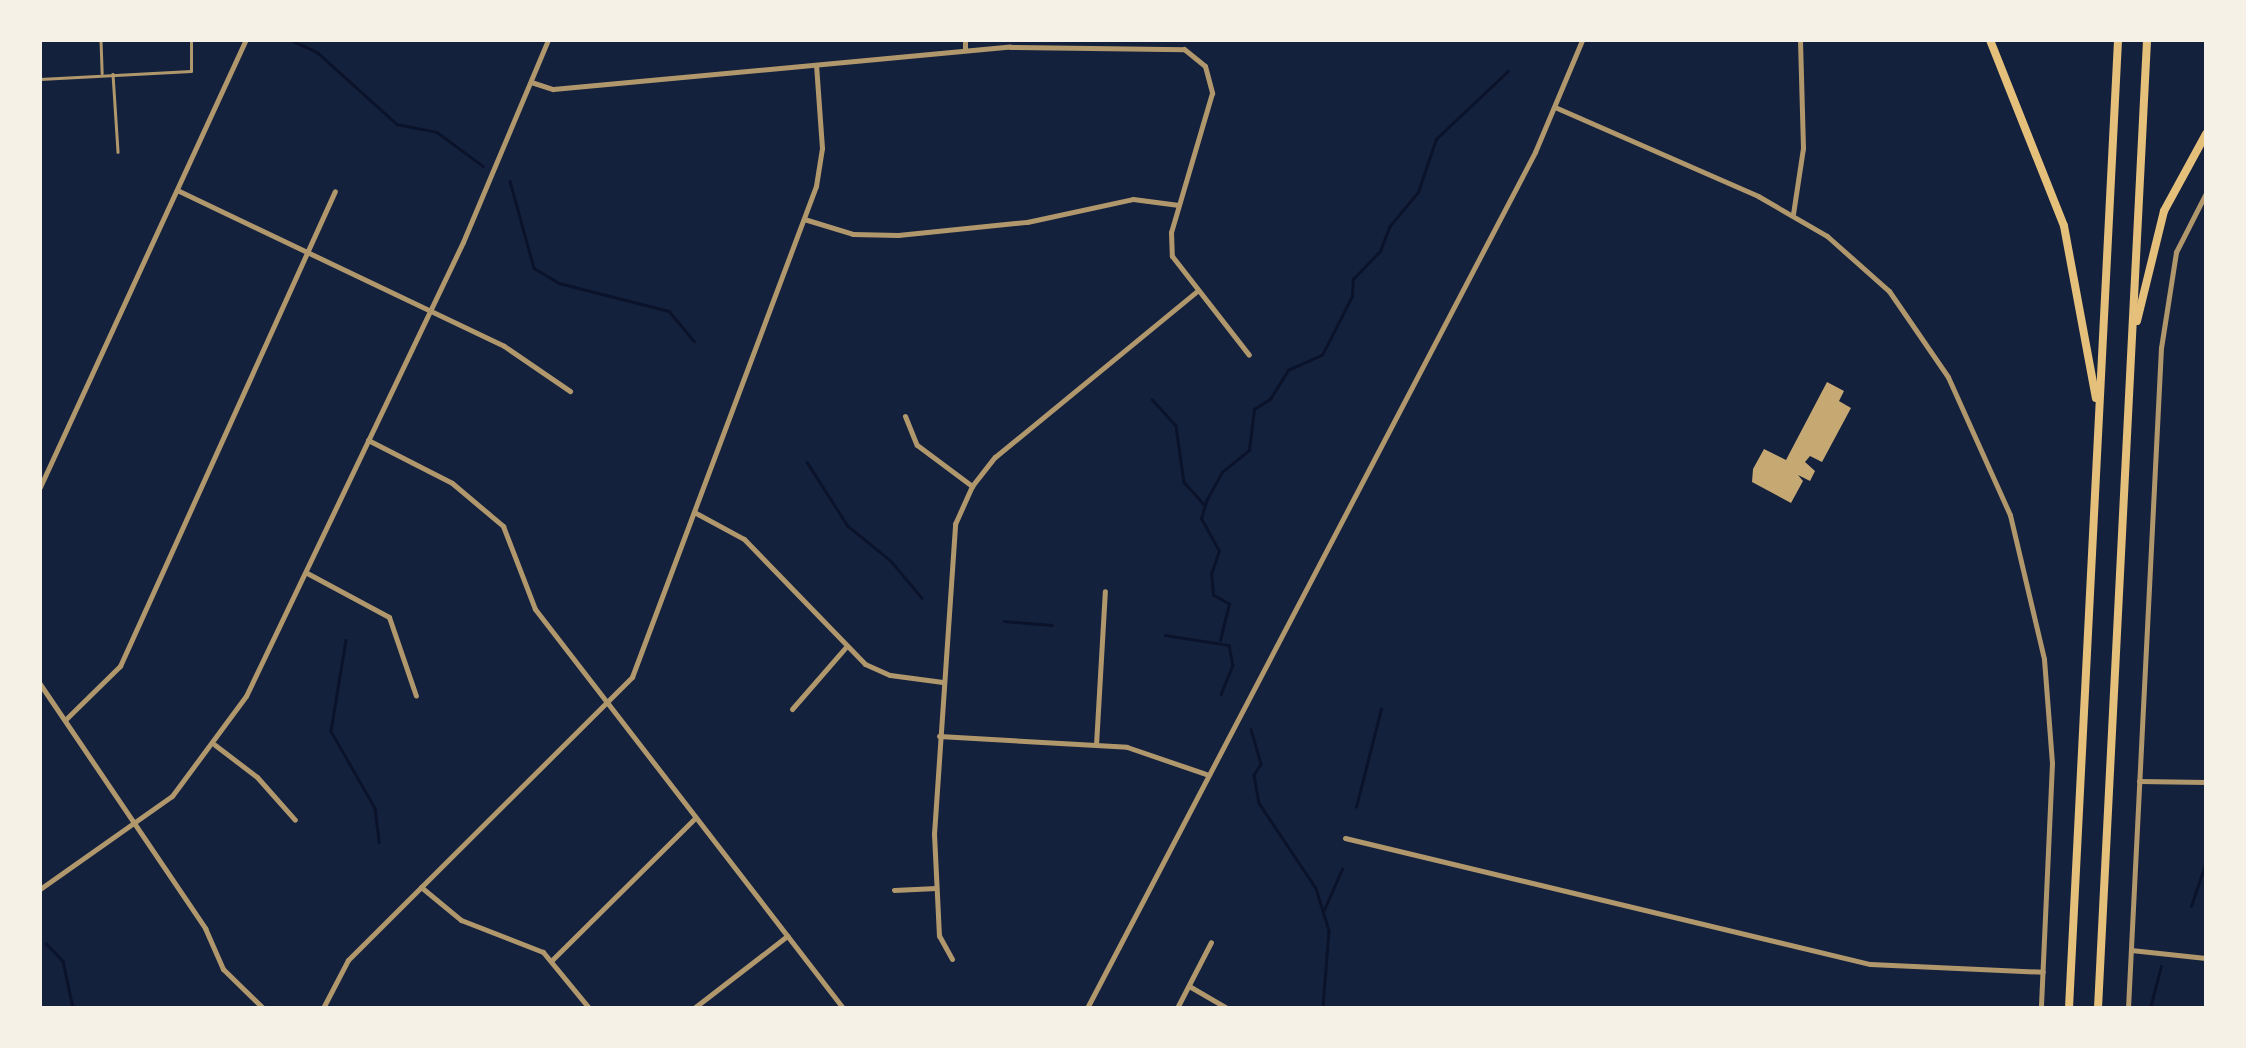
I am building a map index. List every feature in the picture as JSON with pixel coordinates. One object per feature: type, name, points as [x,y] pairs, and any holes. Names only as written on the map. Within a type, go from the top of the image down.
[{"type":"highway","points":[[1990,40],[2068,240],[2098,420]]},
{"type":"highway","points":[[2069,1008],[2118,40]]},
{"type":"highway","points":[[2098,1008],[2147,40]]},
{"type":"highway","points":[[2132,345],[2164,211],[2206,134]]},
{"type":"street","points":[[40,487],[246,40]]},
{"type":"street","points":[[40,889],[172,796],[215,745],[306,573],[430,312],[548,40]]},
{"type":"street","points":[[950,40],[950,52]]},
{"type":"street","points":[[965,40],[965,50]]},
{"type":"street","points":[[1087,1008],[1557,108],[1582,40]]},
{"type":"street","points":[[1793,214],[1802,165],[1800,40]]},
{"type":"street","points":[[531,82],[552,90],[965,50],[1174,47],[1193,53],[1205,66],[1212,93],[1179,205],[1172,256],[1249,354]]},
{"type":"street","points":[[323,1008],[348,960],[609,704],[639,662],[804,219],[822,157],[816,65]]},
{"type":"street","points":[[1557,108],[1793,214],[1861,264],[1917,327],[1964,408],[2010,516],[2036,614],[2050,710],[2041,1008]]},
{"type":"street","points":[[177,190],[504,346],[570,392]]},
{"type":"street","points":[[66,720],[120,666],[335,191]]},
{"type":"street","points":[[2128,1008],[2163,322],[2176,252],[2206,193]]},
{"type":"street","points":[[804,219],[854,234],[898,235],[1027,222],[1132,198],[1179,205]]},
{"type":"street","points":[[952,959],[939,936],[936,888],[939,736],[951,542],[972,486],[996,457],[1197,291]]},
{"type":"street","points":[[904,416],[917,446],[972,486]]},
{"type":"street","points":[[368,440],[452,483],[503,526],[535,609],[842,1008]]},
{"type":"street","points":[[694,512],[744,539],[844,648],[890,675],[943,682]]},
{"type":"street","points":[[306,573],[389,618],[416,696]]},
{"type":"street","points":[[1096,745],[1105,590]]},
{"type":"street","points":[[792,709],[844,648]]},
{"type":"street","points":[[40,684],[205,928],[223,970],[263,1008]]},
{"type":"street","points":[[939,736],[1149,750],[1206,774]]},
{"type":"street","points":[[215,745],[258,776],[295,820]]},
{"type":"street","points":[[2140,781],[2206,782]]},
{"type":"street","points":[[552,960],[696,818]]},
{"type":"street","points":[[1345,838],[1870,964],[2043,972]]},
{"type":"street","points":[[422,887],[461,920],[530,944],[552,960],[588,1008]]},
{"type":"street","points":[[894,890],[936,888]]},
{"type":"street","points":[[694,1008],[787,936]]},
{"type":"street","points":[[1177,1008],[1210,942]]},
{"type":"street","points":[[2131,950],[2206,958]]},
{"type":"street","points":[[1188,986],[1227,1008]]},
{"type":"lane","points":[[101,40],[102,75]]},
{"type":"lane","points":[[40,79],[191,71],[191,40]]},
{"type":"lane","points":[[113,74],[118,152]]},
{"type":"building","points":[[1827,382],[1844,391],[1839,401],[1851,408],[1822,462],[1810,456],[1805,462],[1815,471],[1810,481],[1798,475],[1803,481],[1791,503],[1752,482],[1753,469],[1764,449],[1786,460]]},
{"type":"waterway","points":[[291,40],[317,52],[397,124],[437,132],[483,166]]},
{"type":"waterway","points":[[1220,640],[1229,604],[1213,595],[1211,574],[1219,551],[1201,519],[1206,501],[1222,472],[1249,450],[1254,409],[1270,399],[1288,370],[1322,355],[1352,296],[1353,279],[1380,251],[1389,227],[1418,192],[1436,139],[1508,71]]},
{"type":"waterway","points":[[510,181],[534,268],[559,283],[669,311],[694,341]]},
{"type":"waterway","points":[[1152,399],[1176,426],[1184,482],[1204,504]]},
{"type":"waterway","points":[[807,462],[848,526],[891,561],[922,598]]},
{"type":"waterway","points":[[1004,621],[1052,625]]},
{"type":"waterway","points":[[1165,635],[1229,645],[1233,665],[1221,695]]},
{"type":"waterway","points":[[346,640],[331,731],[375,808],[379,842]]},
{"type":"waterway","points":[[1356,807],[1381,709]]},
{"type":"waterway","points":[[1251,729],[1261,764],[1254,775],[1259,803],[1316,888],[1329,931],[1323,1008]]},
{"type":"waterway","points":[[2191,906],[2206,862]]},
{"type":"waterway","points":[[1324,910],[1342,869]]},
{"type":"waterway","points":[[46,943],[63,961],[73,1008]]},
{"type":"waterway","points":[[2150,1008],[2161,966]]}]
